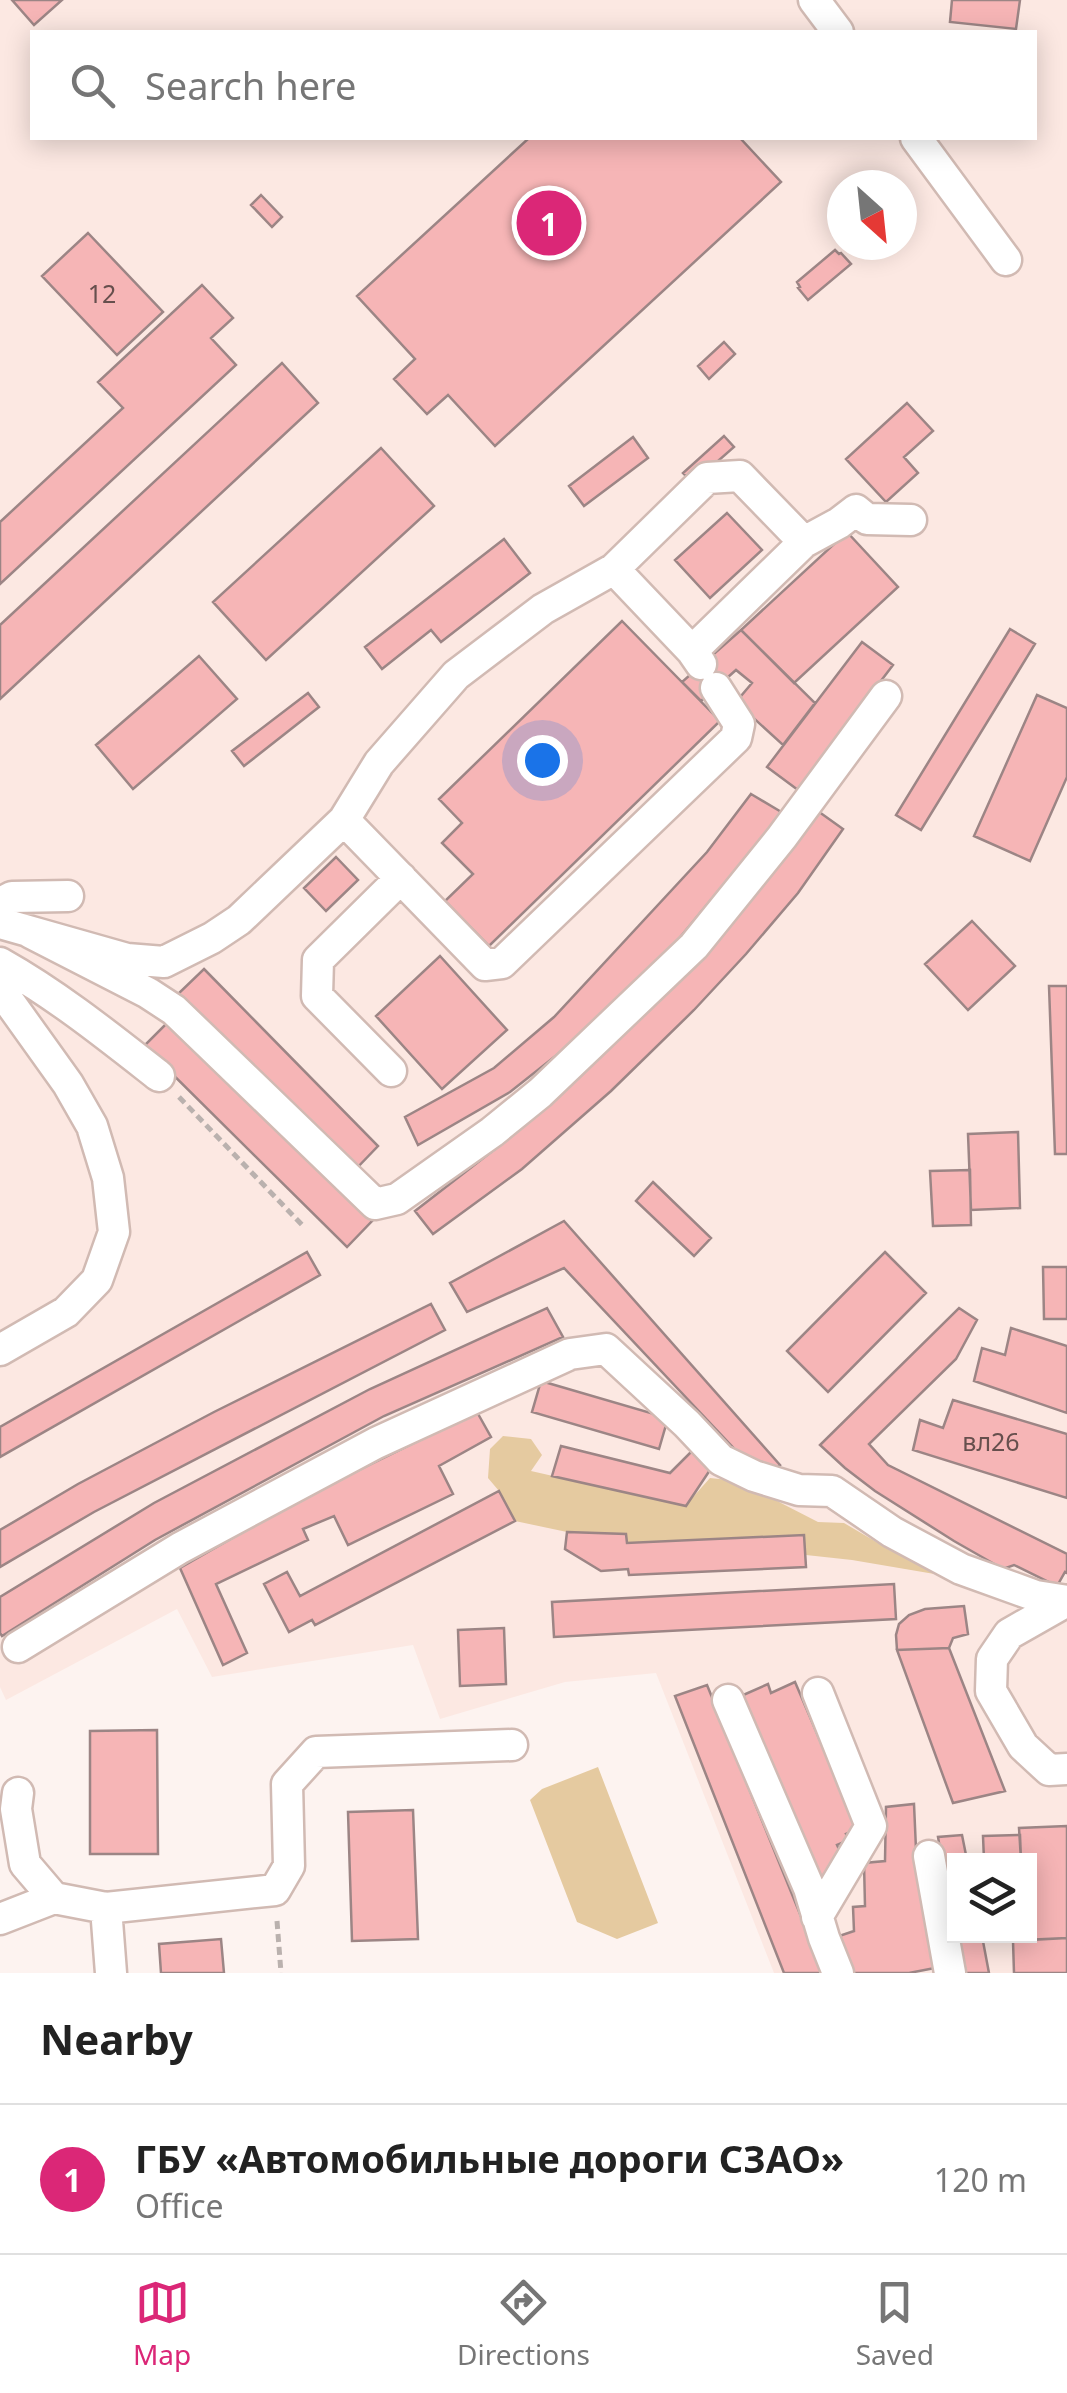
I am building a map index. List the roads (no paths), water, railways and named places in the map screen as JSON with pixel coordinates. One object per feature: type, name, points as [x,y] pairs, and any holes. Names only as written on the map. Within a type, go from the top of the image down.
[{"type":"lane","points":[[814,0],[836,30]]},
{"type":"lane","points":[[917,140],[1006,260]]},
{"type":"lane","points":[[0,923],[127,959],[164,962],[239,920],[344,820],[379,764],[456,675],[543,609],[614,570],[707,478],[740,476],[804,542]]},
{"type":"lane","points":[[703,668],[804,542],[856,510],[868,519],[911,520]]},
{"type":"lane","points":[[344,820],[485,964],[502,963],[736,738],[739,724],[703,668],[614,570]]},
{"type":"lane","points":[[31,933],[174,1010],[375,1204],[397,1199],[540,1093],[694,946],[782,837],[886,696]]},
{"type":"lane","points":[[391,1072],[317,996],[318,960],[401,878]]},
{"type":"lane","points":[[0,903],[12,897],[68,896]]},
{"type":"lane","points":[[0,963],[96,1026],[159,1076]]},
{"type":"lane","points":[[0,989],[68,1084],[92,1126],[108,1178],[114,1232],[96,1280],[66,1312],[0,1350]]},
{"type":"lane","points":[[18,1647],[180,1548],[376,1444],[570,1354],[606,1349],[721,1460],[754,1476],[799,1490],[832,1491],[892,1532],[961,1569],[1036,1596],[1067,1601]]},
{"type":"lane","points":[[1067,1601],[1010,1634],[992,1659],[991,1691],[1023,1746],[1049,1770],[1067,1769]]},
{"type":"lane","points":[[818,1692],[871,1826],[818,1917]]},
{"type":"lane","points":[[728,1700],[809,1888],[838,1973]]},
{"type":"lane","points":[[0,1919],[54,1898],[106,1908],[275,1890],[289,1866],[286,1784],[316,1752],[512,1745]]},
{"type":"lane","points":[[18,1792],[16,1809],[25,1864],[54,1898]]},
{"type":"lane","points":[[928,1856],[950,1973]]},
{"type":"lane","points":[[106,1908],[112,1973]]},
{"type":"place","name":"ГБУ «Автомобильные дороги СЗАО»","points":[[549,223]]}]
